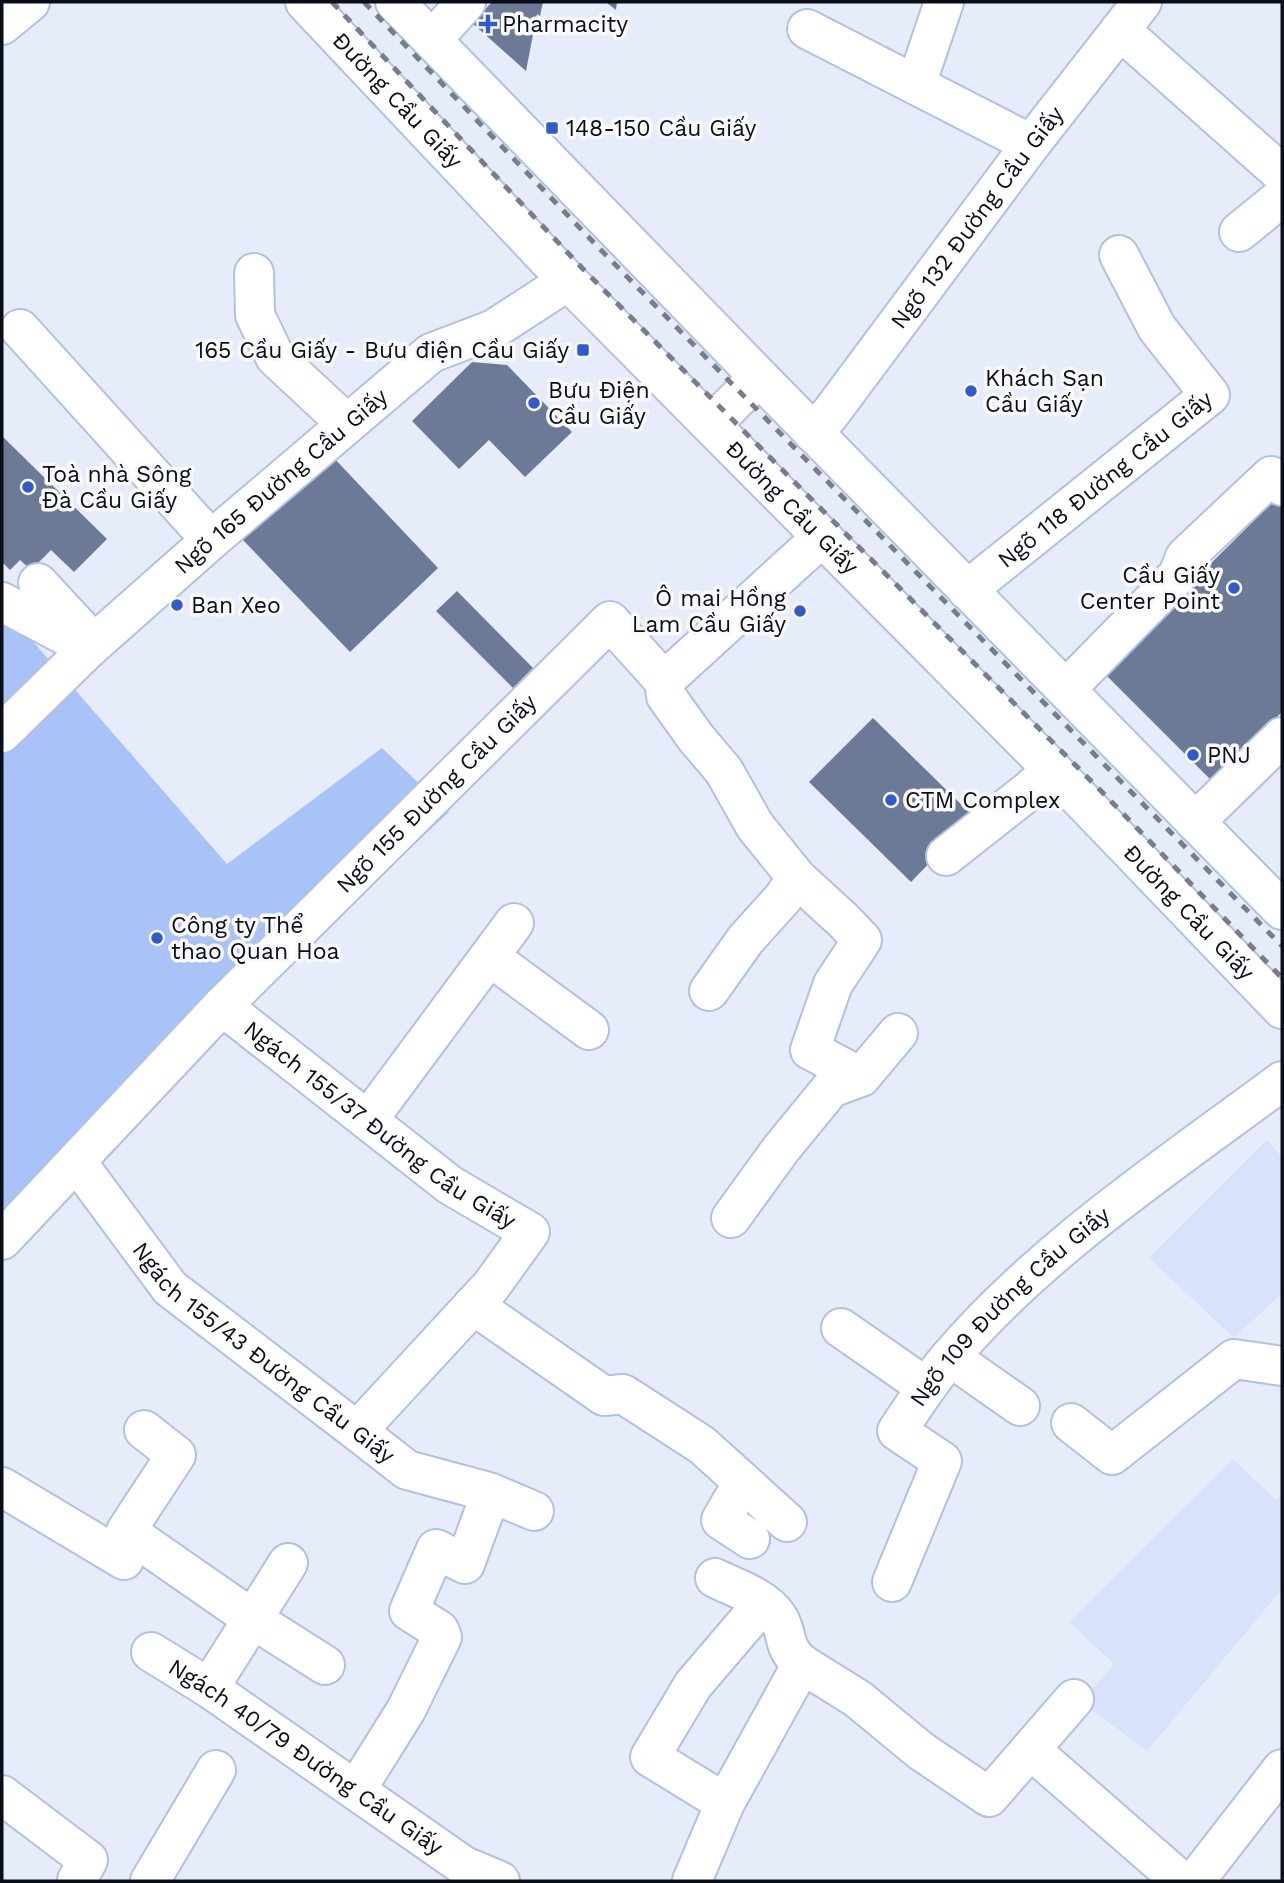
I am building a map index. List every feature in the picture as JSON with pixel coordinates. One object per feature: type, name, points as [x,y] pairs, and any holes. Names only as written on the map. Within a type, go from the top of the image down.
[{"type":"main road","points":[[2,24],[30,2]]},
{"type":"main road","name":"Đường Cầu Giấy","points":[[305,2],[568,281],[1051,770],[1282,1009]]},
{"type":"main road","points":[[395,2],[813,433],[1282,910]]},
{"type":"main road","points":[[432,40],[466,2]]},
{"type":"main road","points":[[916,85],[944,2]]},
{"type":"main road","points":[[1131,16],[1282,174]]},
{"type":"main road","name":"Ngõ 132 Đường Cầu Giấy","points":[[813,433],[1131,16]]},
{"type":"main road","points":[[807,29],[1031,144]]},
{"type":"main road","points":[[1239,232],[1282,197]]},
{"type":"main road","name":"Ngõ 118 Đường Cầu Giấy","points":[[967,590],[1210,395],[1157,328],[1119,255]]},
{"type":"main road","points":[[254,273],[255,315],[275,357],[347,424]]},
{"type":"main road","name":"Ngõ 165 Đường Cầu Giấy","points":[[2,733],[92,646],[211,540],[430,353],[494,329],[568,281]]},
{"type":"main road","points":[[20,329],[211,540]]},
{"type":"main road","points":[[711,425],[759,377]]},
{"type":"main road","points":[[1066,689],[1178,575],[1185,557],[1271,476],[1282,486]]},
{"type":"main road","points":[[822,537],[664,681],[666,696],[724,771],[755,826],[797,878],[862,940],[833,984],[810,1050],[861,1077]]},
{"type":"main road","points":[[38,583],[92,646]]},
{"type":"main road","points":[[2,603],[92,646]]},
{"type":"main road","name":"Ngõ 155 Đường Cầu Giấy","points":[[2,1240],[222,1006],[610,621],[664,681]]},
{"type":"main road","points":[[1195,822],[1282,737]]},
{"type":"main road","points":[[946,856],[1051,770]]},
{"type":"main road","points":[[709,991],[746,939],[797,878]]},
{"type":"main road","points":[[368,1120],[514,923]]},
{"type":"main road","points":[[490,957],[589,1030]]},
{"type":"main road","name":"Ngách 155/37 Đường Cầu Giấy","points":[[222,1006],[450,1185],[530,1232],[491,1286],[357,1431]]},
{"type":"main road","points":[[731,1218],[781,1149],[831,1088],[861,1077],[898,1033]]},
{"type":"main road","name":"Ngõ 109 Đường Cầu Giấy","points":[[892,1582],[942,1461],[897,1431],[926,1387],[994,1309],[1066,1245],[1282,1082]]},
{"type":"main road","name":"Ngách 155/43 Đường Cầu Giấy","points":[[76,1161],[170,1288],[407,1470],[491,1493],[534,1511]]},
{"type":"main road","points":[[473,1305],[604,1395],[623,1394],[702,1445],[787,1522]]},
{"type":"main road","points":[[841,1328],[926,1387]]},
{"type":"main road","points":[[950,1357],[1020,1406]]},
{"type":"main road","points":[[1071,1423],[1112,1455],[1234,1359],[1282,1366]]},
{"type":"main road","points":[[144,1430],[176,1455],[126,1531],[254,1620],[325,1665]]},
{"type":"main road","points":[[743,1482],[720,1520],[750,1539]]},
{"type":"main road","points":[[2,1487],[124,1560]]},
{"type":"main road","points":[[356,1790],[405,1710],[442,1637],[439,1630],[398,1610],[436,1549],[465,1564],[491,1493]]},
{"type":"main road","points":[[209,1688],[288,1563]]},
{"type":"main road","points":[[715,1578],[763,1603],[778,1616],[790,1654],[802,1664],[858,1699],[921,1751],[989,1797],[1074,1699]]},
{"type":"main road","points":[[725,1803],[650,1756],[693,1685],[763,1603]]},
{"type":"main road","name":"Ngách 40/79 Đường Cầu Giấy","points":[[151,1652],[209,1688],[464,1866],[500,1881]]},
{"type":"main road","points":[[692,1881],[725,1803],[802,1664]]},
{"type":"main road","points":[[1031,1750],[1181,1881]]},
{"type":"main road","points":[[1195,1881],[1282,1769]]},
{"type":"main road","points":[[150,1881],[216,1770]]},
{"type":"main road","points":[[2,1796],[88,1860],[79,1881]]},
{"type":"shaded area","name":"Công ty Thể thao Quan Hoa","points":[[2,606],[227,864],[382,748],[449,812],[232,1011],[2,1235]]},
{"type":"shaded area","points":[[1267,1140],[1282,1157],[1282,1293],[1234,1338],[1149,1258]]},
{"type":"shaded area","points":[[1233,1459],[1276,1500],[1282,1495],[1282,1589],[1147,1751],[1081,1702],[1114,1664],[1069,1622]]},
{"type":"building","points":[[492,2],[543,2],[540,16],[537,14],[526,71],[472,23]]},
{"type":"building","points":[[606,2],[617,2],[616,10]]},
{"type":"building","points":[[472,362],[507,365],[572,432],[525,477],[489,440],[459,469],[412,421]]},
{"type":"building","name":"Toà nhà Sông Đà Cầu Giấy","points":[[2,436],[107,539],[74,572],[51,550],[31,570],[20,560],[10,570],[2,562]]},
{"type":"building","points":[[332,456],[438,568],[350,652],[243,540]]},
{"type":"building","name":"Cầu Giấy Center Point","points":[[1276,499],[1282,505],[1282,712],[1212,781],[1102,671]]},
{"type":"building","points":[[457,591],[533,668],[513,688],[436,611]]},
{"type":"building","name":"CTM Complex","points":[[873,718],[974,817],[911,882],[809,782]]},
{"type":"railway","points":[[332,2],[583,269],[1103,793],[1282,978]]},
{"type":"railway","points":[[364,2],[598,247],[1282,946]]},
{"type":"place","name":"Pharmacity","points":[[488,24]]},
{"type":"place","name":"148-150 Cầu Giấy","points":[[552,128]]},
{"type":"place","name":"165 Cầu Giấy - Bưu điện Cầu Giấy","points":[[583,350]]},
{"type":"place","name":"Khách Sạn Cầu Giấy","points":[[971,391]]},
{"type":"place","name":"Bưu Điện Cầu Giấy","points":[[534,403]]},
{"type":"place","name":"Toà nhà Sông Đà Cầu Giấy","points":[[28,487]]},
{"type":"place","name":"Cầu Giấy Center Point","points":[[1234,588]]},
{"type":"place","name":"Ban Xeo","points":[[177,605]]},
{"type":"place","name":"Ô mai Hồng Lam Cầu Giấy","points":[[800,611]]},
{"type":"place","name":"PNJ","points":[[1193,755]]},
{"type":"place","name":"CTM Complex","points":[[891,800]]},
{"type":"place","name":"Công ty Thể thao Quan Hoa","points":[[157,938]]}]
